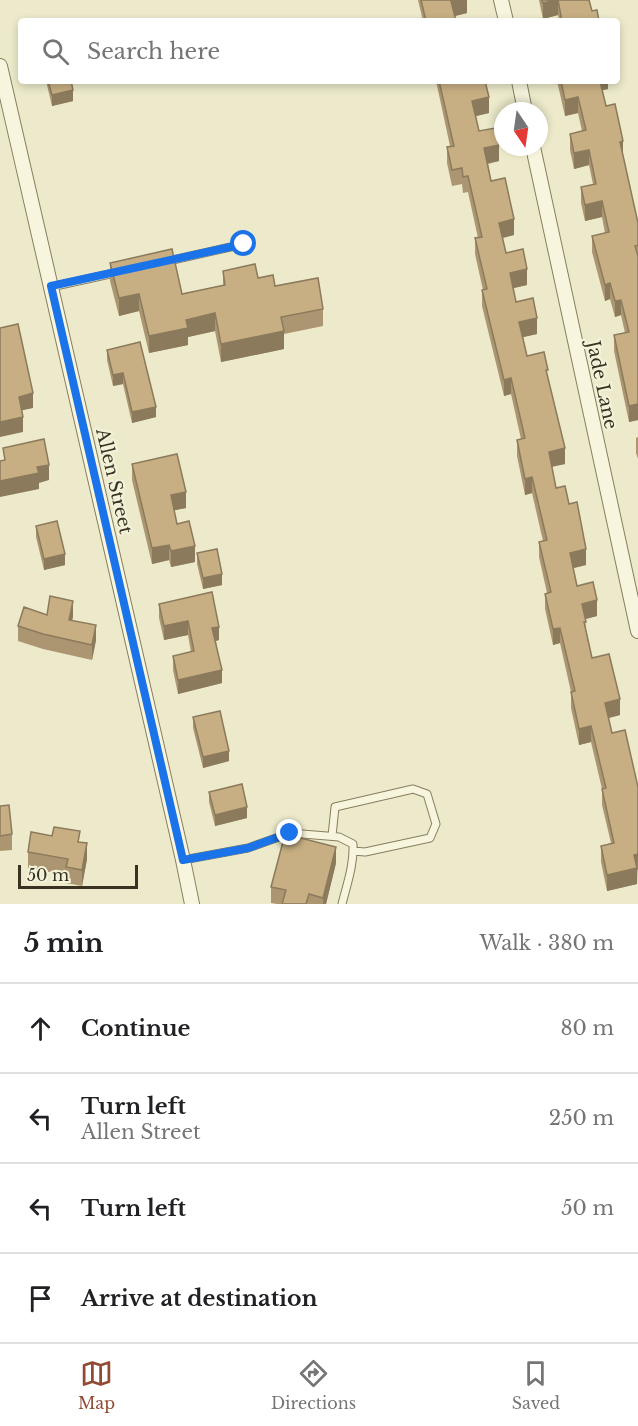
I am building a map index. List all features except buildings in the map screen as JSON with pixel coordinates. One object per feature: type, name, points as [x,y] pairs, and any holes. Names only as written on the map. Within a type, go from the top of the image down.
[{"type":"street","points":[[501,0],[505,18]]},
{"type":"street","name":"Allen Street","points":[[0,66],[192,904]]},
{"type":"street","points":[[520,84],[523,102]]},
{"type":"street","name":"Jade Lane","points":[[535,156],[638,631]]},
{"type":"lane","points":[[165,262],[244,244]]},
{"type":"lane","points":[[51,286],[130,269]]},
{"type":"lane","points":[[332,836],[335,807],[413,789],[427,794],[436,824],[430,838],[365,852],[353,851]]},
{"type":"lane","points":[[183,860],[248,848],[290,833],[339,837],[353,844],[353,860],[342,904]]},
{"type":"route","points":[[244,244],[51,286],[183,860],[248,848],[290,833]]}]
